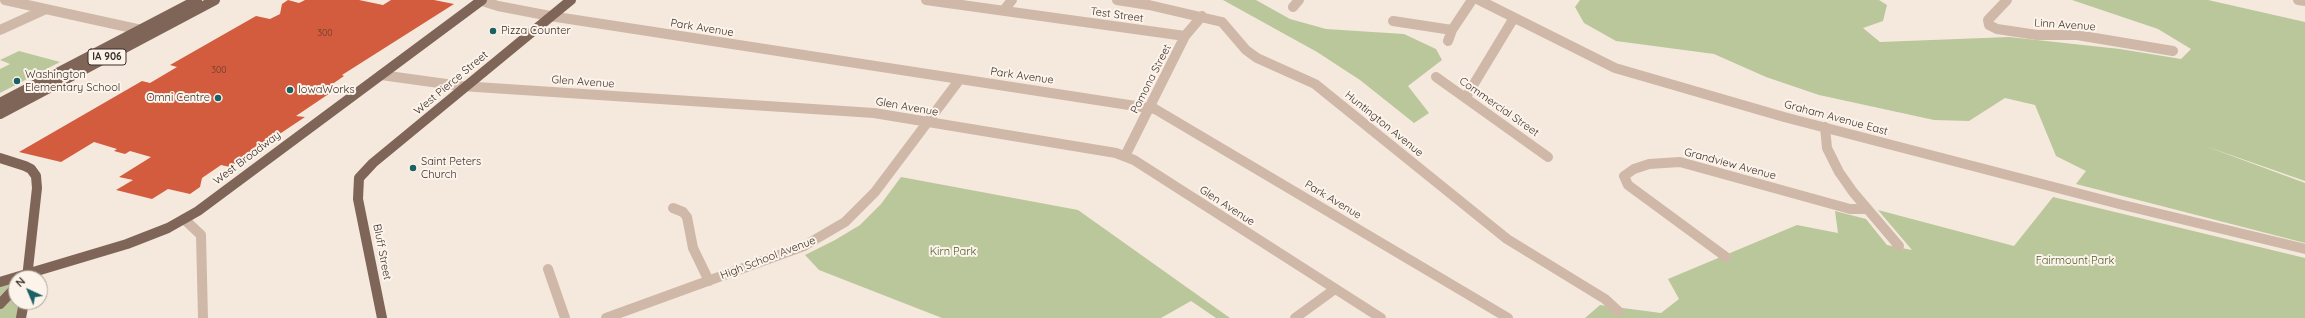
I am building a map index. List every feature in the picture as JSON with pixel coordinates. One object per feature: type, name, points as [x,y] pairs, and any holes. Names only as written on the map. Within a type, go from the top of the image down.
[{"type":"main road","name":"IA 906","points":[[0,103],[197,0]]},
{"type":"main road","name":"IA 906","points":[[0,114],[215,0]]},
{"type":"main road","name":"West Broadway","points":[[47,270],[127,244],[184,219],[213,201],[480,0]]},
{"type":"main road","name":"West Pierce Street","points":[[357,191],[359,178],[365,170],[571,0]]},
{"type":"main road","points":[[0,158],[31,169],[36,176],[37,188],[27,270]]},
{"type":"main road","name":"Bluff Street","points":[[357,191],[382,318]]},
{"type":"main road","points":[[0,304],[8,296]]},
{"type":"street","points":[[5,0],[154,32]]},
{"type":"street","name":"Park Avenue","points":[[480,0],[498,6],[550,16],[1149,108],[1168,115],[1508,318]]},
{"type":"street","name":"Test Street","points":[[926,0],[1186,36]]},
{"type":"street","points":[[1004,10],[1012,0]]},
{"type":"street","name":"Huntington Avenue","points":[[1117,0],[1202,16],[1222,22],[1240,45],[1257,58],[1315,84],[1507,239],[1605,299],[1618,311]]},
{"type":"street","points":[[1293,7],[1299,0]]},
{"type":"street","points":[[1448,41],[1452,30],[1472,0]]},
{"type":"street","name":"Graham Avenue East","points":[[1479,0],[1614,68],[1825,127],[2199,224],[2305,249]]},
{"type":"street","name":"Linn Avenue","points":[[2008,0],[1988,20],[1989,25],[1997,30],[2037,35],[2077,35],[2173,51]]},
{"type":"street","points":[[2298,0],[2305,1]]},
{"type":"street","points":[[0,30],[46,8]]},
{"type":"street","name":"Pomona Street","points":[[1125,156],[1186,36],[1202,16]]},
{"type":"street","points":[[1466,97],[1512,21],[1516,19]]},
{"type":"street","points":[[1393,21],[1452,30]]},
{"type":"street","name":"Glen Avenue","points":[[381,75],[466,86],[859,112],[928,122],[1125,156],[1381,318]]},
{"type":"street","name":"Commercial Street","points":[[1436,77],[1548,157]]},
{"type":"street","name":"High School Avenue","points":[[606,318],[804,246],[845,222],[875,192],[960,79]]},
{"type":"street","points":[[1825,127],[1829,155],[1842,177],[1899,246]]},
{"type":"street","name":"Grandview Avenue","points":[[1726,258],[1628,185],[1624,176],[1634,169],[1649,164],[1680,162],[1850,209],[1867,209]]},
{"type":"street","points":[[673,208],[679,209],[687,217],[693,248],[709,281]]},
{"type":"street","points":[[184,219],[201,235],[203,318]]},
{"type":"street","points":[[548,269],[565,318]]},
{"type":"street","points":[[1295,318],[1334,289]]},
{"type":"green space","points":[[1223,0],[1256,0],[1290,19],[1326,29],[1404,34],[1436,49],[1442,60],[1408,86],[1429,113],[1414,123],[1360,80],[1317,52]]},
{"type":"green space","points":[[1580,0],[1879,0],[1887,5],[1883,21],[1863,28],[1880,42],[2009,37],[2120,49],[2181,59],[2191,49],[2158,29],[2072,0],[2208,0],[2305,22],[2305,181],[2205,146],[2305,183],[2305,243],[2076,184],[2086,171],[2056,156],[2035,105],[2005,98],[1969,121],[1934,120],[1819,95],[1766,77],[1714,54],[1616,41],[1584,23],[1575,7]]},
{"type":"green space","name":"Washington Elementary School","points":[[19,51],[60,62],[0,93],[0,69],[10,64],[0,60]]},
{"type":"green space","name":"Kirn Park","points":[[901,177],[1078,210],[1230,318],[1216,318],[1191,301],[1161,318],[942,318],[819,270],[805,255],[860,225],[881,204]]},
{"type":"green space","name":"Fairmount Park","points":[[2053,197],[2305,258],[2305,318],[1585,318],[1600,305],[1661,313],[1679,299],[1668,279],[1797,225],[1838,233],[1835,211],[1866,219],[1887,245],[1912,250],[1878,210],[2014,246]]},
{"type":"green space","points":[[8,280],[8,310],[22,310],[21,318],[0,318],[0,282]]},
{"type":"building","name":"Omni Centre","points":[[288,0],[299,3],[305,0],[359,0],[383,5],[391,0],[434,0],[454,4],[342,75],[344,76],[331,85],[339,87],[296,116],[305,117],[230,167],[221,165],[202,178],[200,187],[190,194],[168,189],[152,199],[116,190],[133,180],[119,177],[151,157],[130,151],[125,154],[114,151],[117,149],[94,142],[61,162],[19,152],[142,81],[150,83],[177,67],[170,65],[256,16],[270,19],[280,14],[282,4]]},
{"type":"place","name":"Pizza Counter","points":[[493,31]]},
{"type":"place","name":"Washington Elementary School","points":[[17,81]]},
{"type":"place","name":"IowaWorks","points":[[290,90]]},
{"type":"place","name":"Omni Centre","points":[[218,98]]},
{"type":"place","name":"Saint Peters Church","points":[[413,168]]}]
